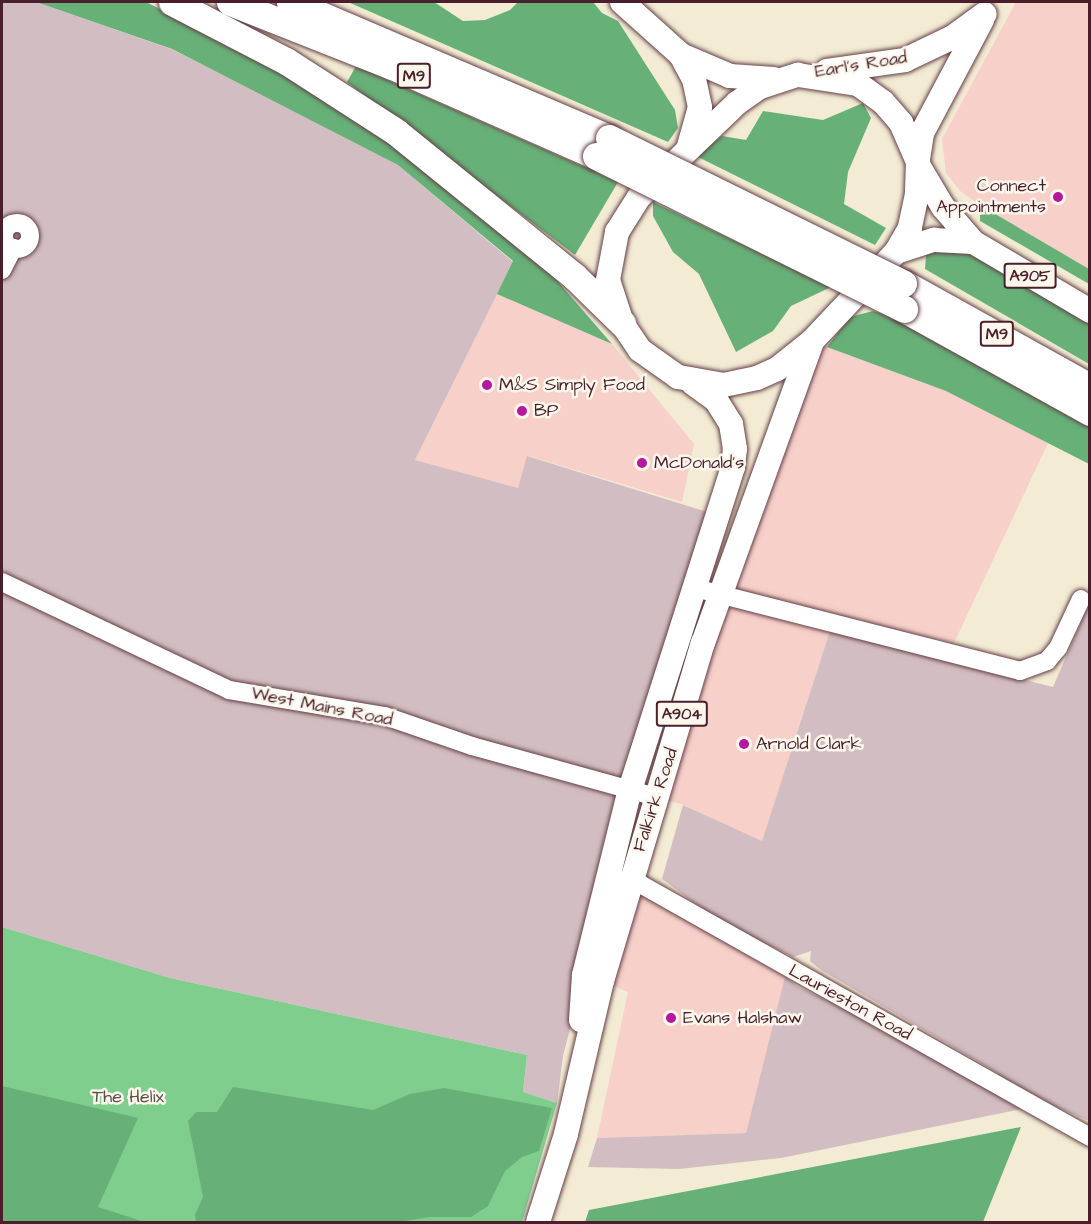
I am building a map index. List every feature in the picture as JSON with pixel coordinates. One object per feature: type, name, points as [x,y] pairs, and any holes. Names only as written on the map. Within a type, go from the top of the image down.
[{"type":"highway","points":[[172,2],[286,61],[396,132],[575,277],[622,323]]},
{"type":"highway","name":"M9","points":[[230,2],[602,147]]},
{"type":"highway","name":"M9","points":[[290,2],[602,147],[1089,387]]},
{"type":"highway","name":"M9","points":[[903,296],[1089,412]]},
{"type":"main road","points":[[622,2],[681,55],[694,79],[700,107],[687,152]]},
{"type":"main road","name":"Earl's Road","points":[[790,76],[905,60],[953,37],[988,8]]},
{"type":"main road","name":"Earl's Road","points":[[896,252],[913,219],[918,164],[925,126],[988,8]]},
{"type":"main road","points":[[681,55],[742,78],[790,76],[841,78],[872,93],[902,123],[918,164]]},
{"type":"main road","points":[[790,76],[748,94],[639,197],[617,232],[608,279],[622,323],[654,363],[692,382],[724,385],[757,378],[777,369],[812,341],[896,252]]},
{"type":"main road","name":"A905","points":[[918,164],[944,209],[973,242],[1089,311]]},
{"type":"main road","name":"A905","points":[[896,252],[934,240],[973,242]]},
{"type":"main road","name":"Falkirk Road","points":[[619,880],[656,797],[719,594],[812,341]]},
{"type":"main road","name":"Falkirk Road","points":[[538,1222],[552,1183],[575,1095],[619,880],[629,793],[695,588],[735,449],[731,424],[723,410],[705,390],[692,382]]},
{"type":"street","points":[[2,270],[13,248]]},
{"type":"street","name":"West Mains Road","points":[[2,582],[229,690],[385,716],[629,793],[656,797]]},
{"type":"street","points":[[695,588],[1020,671],[1035,667],[1052,655],[1081,600]]},
{"type":"street","name":"Laurieston Road","points":[[619,880],[1089,1137]]},
{"type":"shaded area","points":[[2,2],[36,2],[171,49],[272,99],[398,165],[513,262],[415,460],[518,488],[527,456],[717,515],[584,975],[563,1056],[557,1103],[523,1092],[527,1055],[170,978],[2,927]]},
{"type":"shaded area","points":[[1016,2],[1089,2],[1089,269],[980,205],[960,191],[946,173],[942,139]]},
{"type":"shaded area","points":[[497,294],[612,344],[694,444],[682,502],[528,456],[518,488],[415,460]]},
{"type":"shaded area","points":[[812,341],[946,391],[1049,441],[954,643],[841,618],[830,631],[762,842],[684,805],[656,797]]},
{"type":"shaded area","points":[[1089,604],[1089,1121],[1040,1100],[1022,1109],[781,1158],[679,1169],[588,1167],[597,1138],[746,1133],[785,976],[798,987],[998,1077],[998,1073],[821,970],[810,961],[811,951],[793,957],[716,919],[662,879],[683,805],[762,841],[830,631],[1053,687]]},
{"type":"shaded area","points":[[630,882],[787,968],[746,1133],[597,1138],[628,992],[602,981]]},
{"type":"green space","points":[[36,2],[146,2],[294,76],[394,139],[527,246],[612,344],[497,294],[513,261],[398,165],[172,49]]},
{"type":"green space","points":[[348,2],[434,2],[463,21],[485,20],[510,10],[518,2],[593,2],[602,13],[618,21],[675,110],[678,128],[668,142]]},
{"type":"green space","points":[[356,66],[618,182],[575,255],[347,82]]},
{"type":"green space","points":[[863,103],[871,118],[848,172],[844,204],[886,228],[875,245],[696,156],[722,136],[746,140],[763,111],[823,120]]},
{"type":"green space","points":[[653,202],[831,287],[791,306],[773,331],[736,352],[699,274],[673,252],[653,216]]},
{"type":"green space","points":[[980,205],[1089,269],[1089,284],[980,221]]},
{"type":"green space","points":[[943,243],[968,247],[1089,319],[1089,364],[925,269],[926,255]]},
{"type":"green space","points":[[873,311],[907,321],[1089,424],[1089,464],[946,391],[827,347],[850,317]]},
{"type":"green space","name":"The Helix","points":[[2,927],[170,978],[527,1055],[523,1092],[557,1103],[522,1222],[2,1222]]},
{"type":"green space","points":[[2,1086],[138,1118],[98,1207],[145,1222],[2,1222]]},
{"type":"green space","points":[[233,1087],[373,1110],[410,1094],[444,1088],[552,1108],[539,1151],[522,1157],[505,1171],[488,1206],[471,1217],[430,1217],[399,1222],[196,1222],[195,1215],[203,1197],[188,1121],[196,1112],[217,1112]]},
{"type":"green space","points":[[1021,1127],[983,1222],[585,1222],[589,1210]]},
{"type":"place","name":"Connect Appointments","points":[[1058,197]]},
{"type":"place","name":"M&S Simply Food","points":[[487,385]]},
{"type":"place","name":"BP","points":[[522,411]]},
{"type":"place","name":"McDonald's","points":[[642,463]]},
{"type":"place","name":"Arnold Clark","points":[[744,744]]},
{"type":"place","name":"Evans Halshaw","points":[[671,1018]]}]
